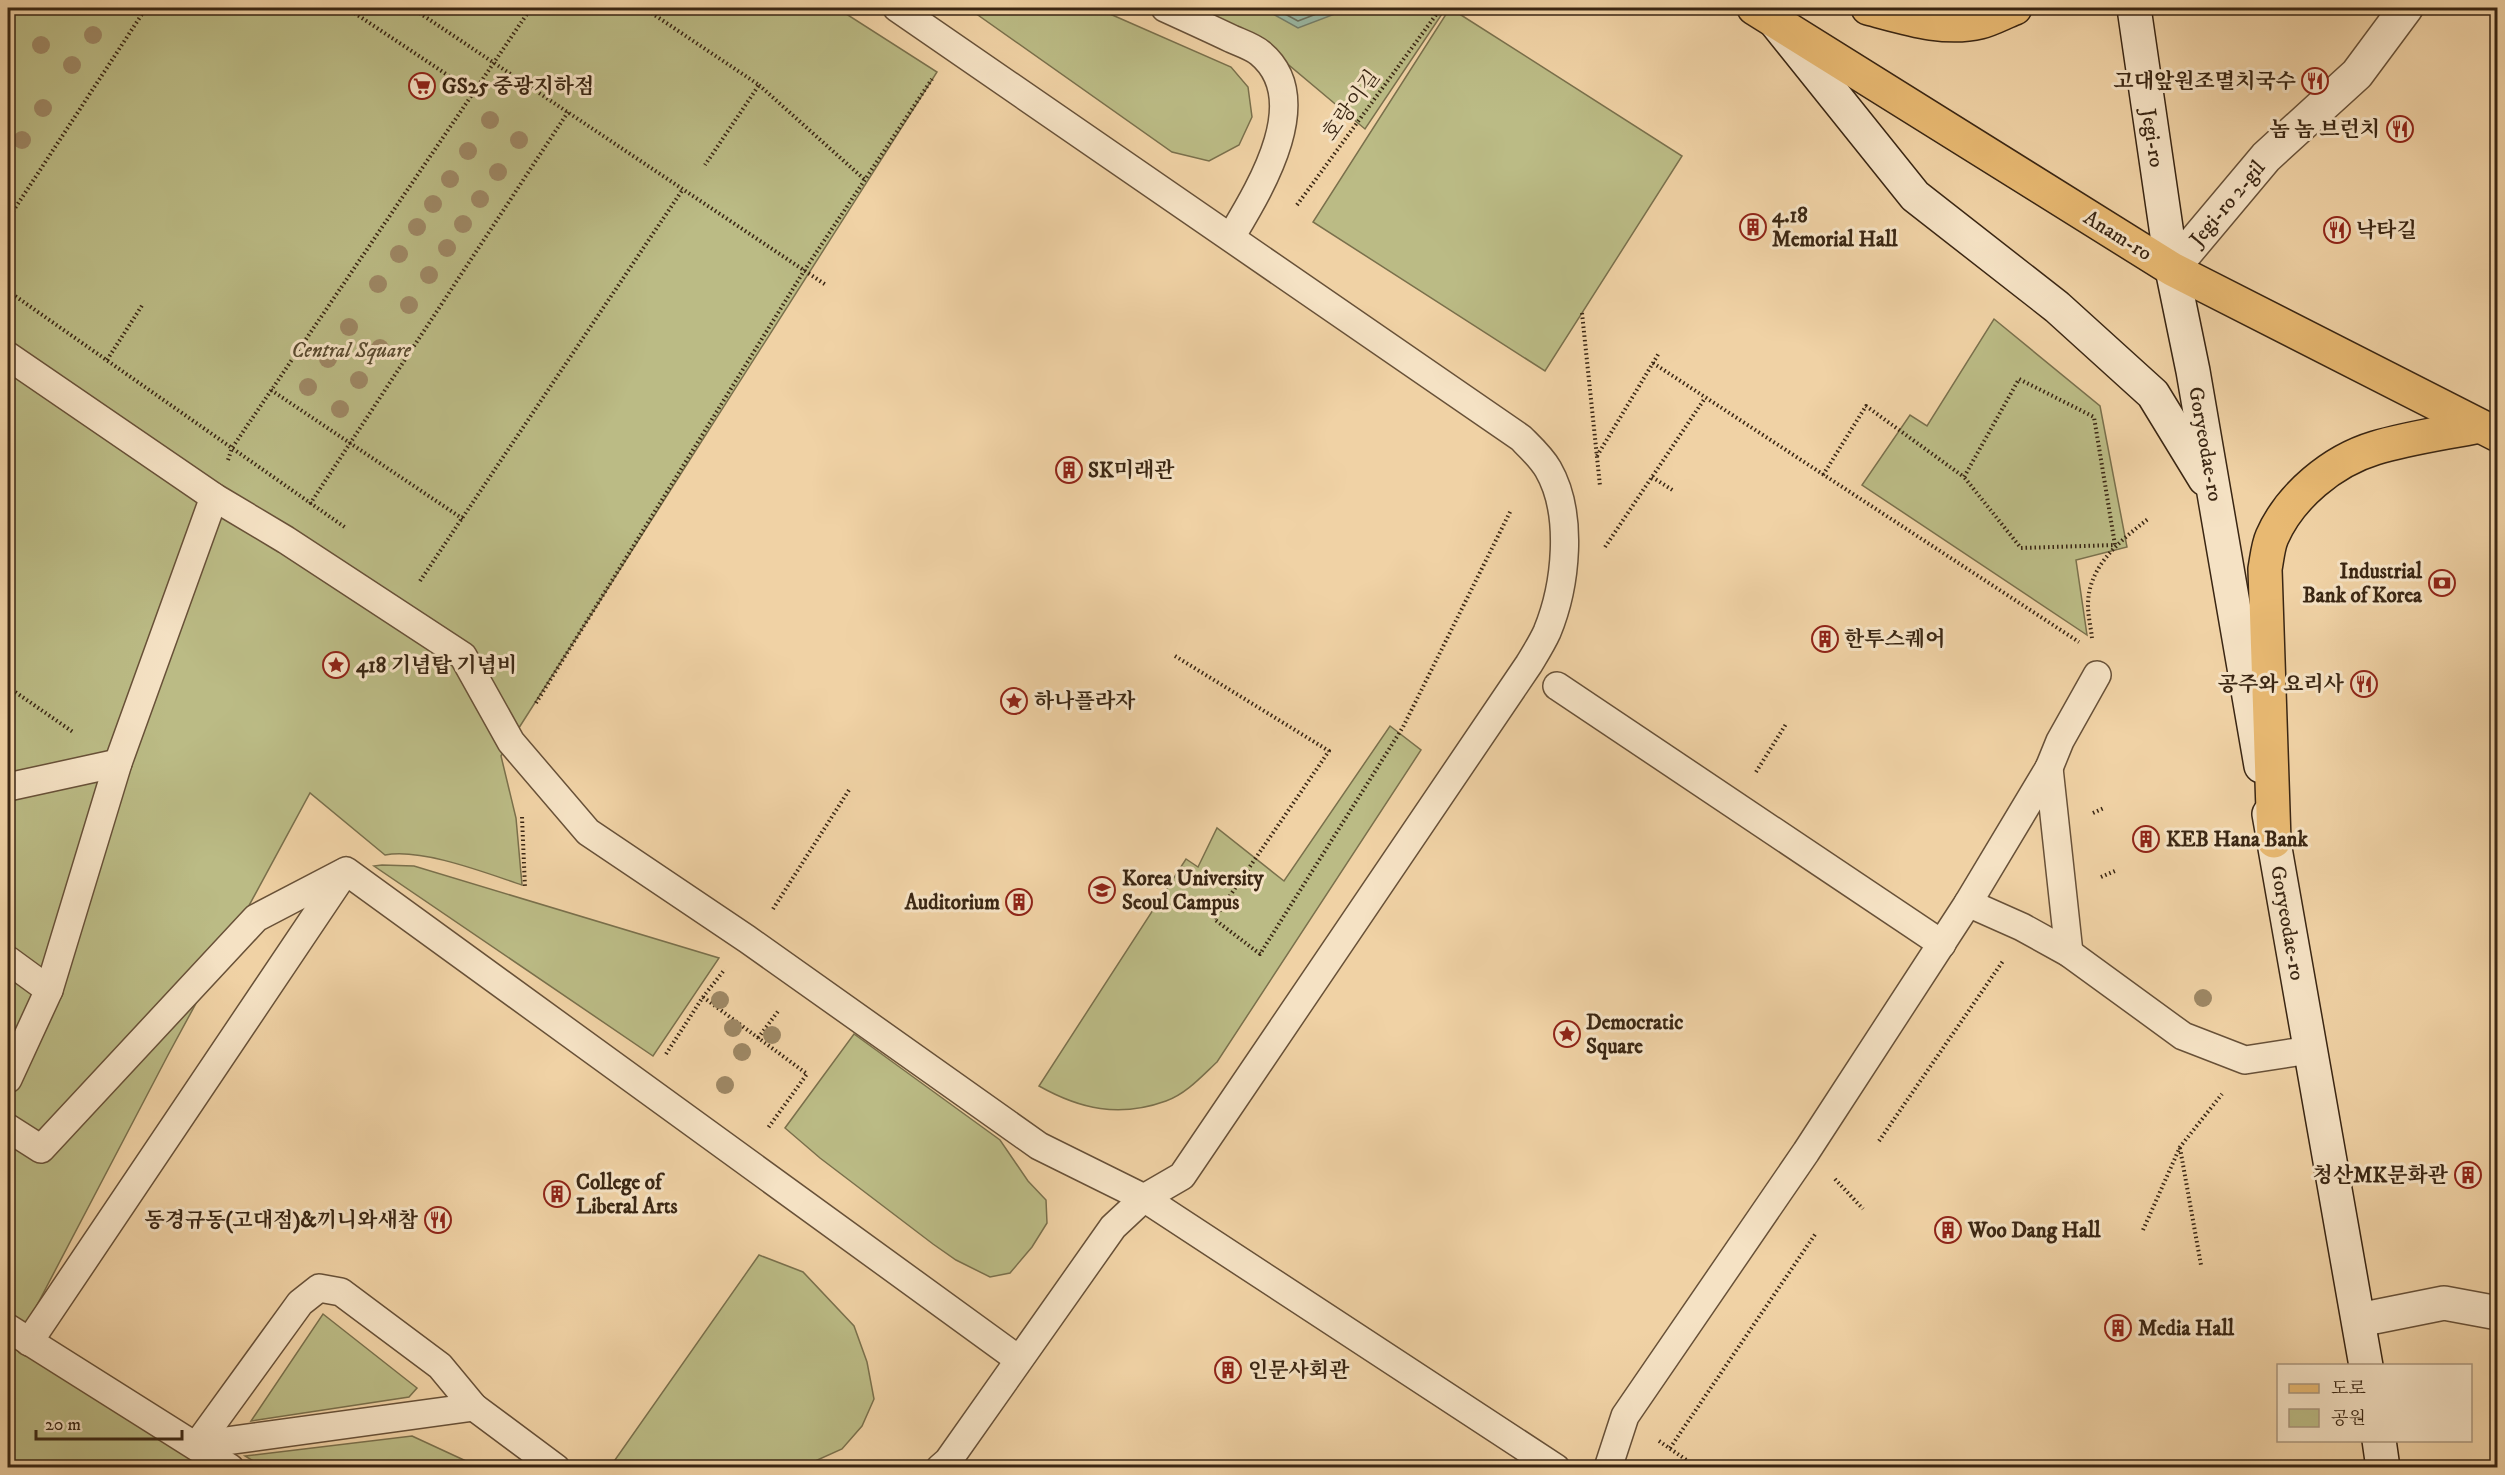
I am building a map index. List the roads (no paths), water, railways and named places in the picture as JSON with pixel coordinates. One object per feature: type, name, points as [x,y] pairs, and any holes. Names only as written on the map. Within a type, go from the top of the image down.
[{"type":"main road","points":[[1868,8],[1930,22],[1956,24],[1980,22],[2015,8]]},
{"type":"main road","name":"Jegi-ro","points":[[2134,8],[2172,268]]},
{"type":"main road","name":"Jegi-ro 2-gil","points":[[2172,268],[2266,157],[2357,74],[2406,8]]},
{"type":"main road","points":[[1764,14],[1916,196],[2057,307],[2153,394],[2215,495]]},
{"type":"main road","name":"Anam-ro","points":[[1764,14],[2172,268],[2488,430]]},
{"type":"main road","name":"Goryeodae-ro","points":[[2172,268],[2215,495],[2366,1364]]},
{"type":"main road","points":[[2274,841],[2265,568],[2271,539],[2282,519],[2311,484],[2355,456],[2384,446],[2488,430]]},
{"type":"main road","points":[[2359,1320],[2444,1303],[2498,1313]]},
{"type":"main road","points":[[2379,1442],[2383,1467]]},
{"type":"lane","points":[[897,8],[1502,425],[1535,452],[1548,468],[1557,486],[1564,532],[1562,584],[1547,632],[1529,664],[1182,1176],[1144,1198],[1126,1212],[1113,1227],[948,1461],[940,1467]]},
{"type":"lane","points":[[1165,8],[1260,53],[1282,83],[1284,110],[1280,133],[1254,199],[1231,237]]},
{"type":"lane","points":[[8,356],[214,497],[295,546],[463,656],[511,742],[588,832],[747,939],[1040,1146],[1144,1198],[1556,1467]]},
{"type":"lane","points":[[8,1079],[49,990],[118,763],[214,497]]},
{"type":"lane","points":[[1608,1467],[1625,1416],[1806,1152],[1968,903],[2049,768],[2096,663]]},
{"type":"lane","points":[[1557,686],[1942,944]]},
{"type":"lane","points":[[8,787],[118,763]]},
{"type":"lane","points":[[2049,768],[2070,953]]},
{"type":"lane","points":[[346,871],[1018,1359]]},
{"type":"lane","points":[[8,1128],[41,1149],[256,918],[346,871]]},
{"type":"lane","points":[[230,1467],[18,1335],[346,871]]},
{"type":"lane","points":[[1968,903],[2022,927],[2070,953],[2183,1036],[2244,1060],[2310,1050]]},
{"type":"lane","points":[[8,960],[49,990]]},
{"type":"lane","points":[[197,1445],[300,1303],[319,1288],[341,1292],[440,1366],[474,1407],[556,1467]]},
{"type":"lane","points":[[197,1445],[474,1407]]},
{"type":"water","points":[[1262,8],[1338,8],[1335,14],[1298,28]]},
{"type":"place","name":"고대앞원조멸치국수","points":[[2315,81]]},
{"type":"place","name":"GS25 중광지하점","points":[[422,86]]},
{"type":"place","name":"놈 놈 브런치","points":[[2400,129]]},
{"type":"place","name":"4.18 Memorial Hall","points":[[1753,227]]},
{"type":"place","name":"낙타길","points":[[2337,230]]},
{"type":"place","name":"SK미래관","points":[[1069,470]]},
{"type":"place","name":"Industrial Bank of Korea","points":[[2442,583]]},
{"type":"place","name":"한투스퀘어","points":[[1825,639]]},
{"type":"place","name":"418 기념탑 기념비","points":[[336,665]]},
{"type":"place","name":"공주와 요리사","points":[[2364,684]]},
{"type":"place","name":"하나플라자","points":[[1014,701]]},
{"type":"place","name":"KEB Hana Bank","points":[[2146,839]]},
{"type":"place","name":"Korea University Seoul Campus","points":[[1102,890]]},
{"type":"place","name":"Auditorium","points":[[1019,902]]},
{"type":"place","name":"Democratic Square","points":[[1567,1034]]},
{"type":"place","name":"청산MK문화관","points":[[2468,1175]]},
{"type":"place","name":"College of Liberal Arts","points":[[557,1194]]},
{"type":"place","name":"동경규동(고대점)&끼니와새참","points":[[438,1220]]},
{"type":"place","name":"Woo Dang Hall","points":[[1948,1230]]},
{"type":"place","name":"Media Hall","points":[[2118,1328]]},
{"type":"place","name":"인문사회관","points":[[1228,1370]]},
{"type":"park label","name":"Central Square","points":[[351,350]]}]
